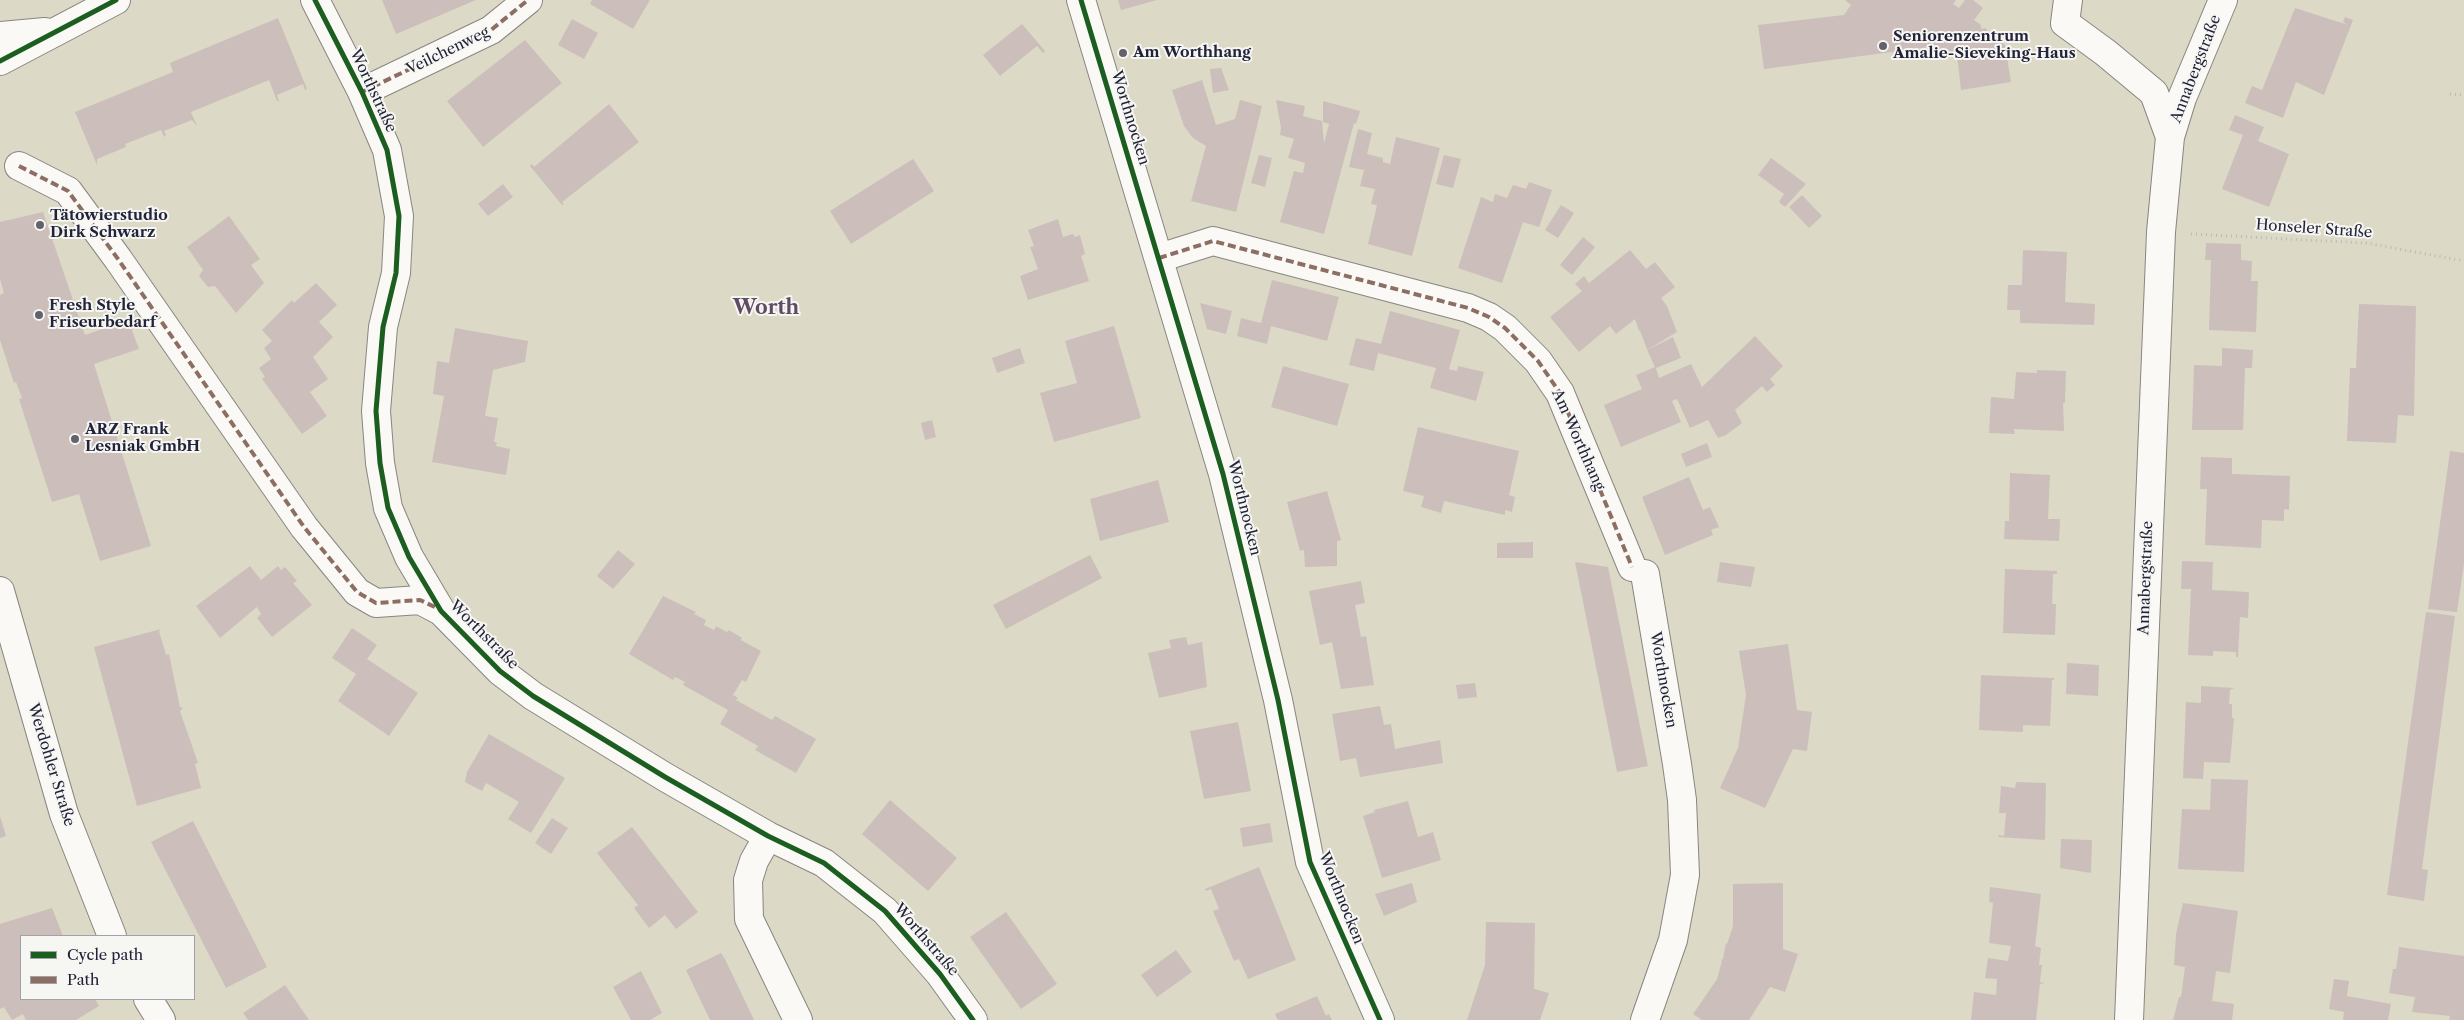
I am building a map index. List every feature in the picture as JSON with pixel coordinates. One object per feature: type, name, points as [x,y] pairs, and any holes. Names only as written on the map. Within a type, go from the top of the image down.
[{"type":"street","points":[[0,61],[116,0]]},
{"type":"street","name":"Worthstraße","points":[[315,0],[362,92],[386,150],[399,216],[396,273],[383,327],[376,411],[380,463],[388,508],[409,557],[441,611],[500,672],[533,696],[665,777],[768,836],[824,863],[885,911],[940,974],[973,1020]]},
{"type":"street","name":"Veilchenweg","points":[[362,92],[492,30],[528,0]]},
{"type":"street","name":"Worthnocken","points":[[1081,0],[1223,474],[1278,700],[1310,862],[1380,1020]]},
{"type":"street","name":"Annabergstraße","points":[[2068,0],[2065,23],[2154,92],[2170,137]]},
{"type":"street","name":"Annabergstraße","points":[[2129,1020],[2161,232],[2170,137],[2182,98],[2223,0]]},
{"type":"street","points":[[0,36],[54,31]]},
{"type":"street","name":"Worthstraße","points":[[19,166],[68,191],[118,259],[304,527],[357,592],[376,603],[420,600],[441,611]]},
{"type":"street","name":"Am Worthhang","points":[[1159,258],[1213,241],[1468,308],[1489,317],[1505,328],[1538,361],[1560,393],[1639,571]]},
{"type":"street","name":"Worthnocken","points":[[1639,571],[1677,764],[1682,800],[1686,875],[1673,940],[1645,1020]]},
{"type":"street","name":"Werdohler Straße","points":[[0,591],[64,814],[112,935]]},
{"type":"street","points":[[768,836],[754,861],[748,880],[749,919],[798,1020]]},
{"type":"street","points":[[149,1000],[161,1020]]},
{"type":"path","points":[[2450,94],[2464,95]]},
{"type":"building","points":[[382,0],[476,0],[396,34]]},
{"type":"building","points":[[592,0],[650,0],[633,29],[590,4]]},
{"type":"building","points":[[1118,0],[1157,0],[1121,10]]},
{"type":"building","name":"Seniorenzentrum Amalie-Sieveking-Haus","points":[[1845,0],[1956,0],[1953,4],[1959,8],[1965,0],[1973,0],[1983,8],[1974,20],[1981,25],[1981,29],[1985,28],[2005,45],[2011,82],[1961,90],[1957,55],[1938,57],[1937,46],[1764,69],[1758,25],[1844,15],[1851,5]]},
{"type":"building","points":[[2295,8],[2348,25],[2343,22],[2345,17],[2353,20],[2324,95],[2296,82],[2283,118],[2245,103],[2252,86],[2262,90]]},
{"type":"building","points":[[278,18],[307,89],[305,90],[303,84],[277,95],[279,101],[277,101],[269,80],[191,112],[197,126],[192,120],[164,131],[166,135],[164,137],[161,130],[125,144],[126,147],[97,159],[97,165],[75,112],[173,72],[170,63]]},
{"type":"building","points":[[572,19],[598,33],[584,59],[558,45]]},
{"type":"building","points":[[1022,24],[1045,51],[1043,53],[1037,46],[1000,76],[983,55]]},
{"type":"building","points":[[525,40],[562,83],[483,147],[447,101]]},
{"type":"building","points":[[1221,68],[1229,90],[1213,93],[1210,69]]},
{"type":"building","points":[[1202,80],[1216,125],[1235,119],[1240,100],[1262,106],[1236,212],[1191,201],[1206,146],[1193,138],[1184,126],[1172,90]]},
{"type":"building","points":[[1276,100],[1305,106],[1303,116],[1322,121],[1324,143],[1329,124],[1323,122],[1323,101],[1360,111],[1356,124],[1354,123],[1324,234],[1280,222],[1294,171],[1303,173],[1305,163],[1288,158],[1294,139],[1280,135],[1281,128]]},
{"type":"building","points":[[609,104],[639,142],[562,202],[564,204],[562,205],[530,166],[532,164],[534,167]]},
{"type":"building","points":[[2235,115],[2264,127],[2258,141],[2289,154],[2269,207],[2222,189],[2243,135],[2229,130]]},
{"type":"building","points":[[1358,129],[1372,133],[1367,154],[1383,158],[1383,162],[1390,164],[1396,137],[1440,148],[1412,256],[1368,244],[1377,205],[1371,204],[1375,189],[1360,186],[1364,170],[1349,167]]},
{"type":"building","points":[[1259,155],[1272,158],[1265,187],[1251,183]]},
{"type":"building","points":[[1444,155],[1461,159],[1453,188],[1436,184]]},
{"type":"building","points":[[1771,158],[1806,184],[1785,207],[1779,202],[1784,194],[1758,175]]},
{"type":"building","points":[[913,159],[934,191],[851,244],[830,211]]},
{"type":"building","points":[[1529,182],[1552,190],[1539,227],[1523,222],[1502,283],[1458,268],[1481,197],[1493,202],[1495,194],[1507,198],[1513,185],[1526,189]]},
{"type":"building","points":[[503,184],[513,197],[488,216],[478,204]]},
{"type":"building","points":[[1802,195],[1822,216],[1809,228],[1789,207]]},
{"type":"building","points":[[1561,205],[1574,213],[1558,238],[1545,230]]},
{"type":"building","points":[[43,212],[85,335],[128,320],[139,349],[94,364],[151,546],[100,561],[79,494],[52,502],[19,399],[22,398],[16,382],[14,383],[0,340],[0,295],[4,293],[0,279],[0,222]]},
{"type":"building","points":[[229,216],[260,259],[251,265],[264,283],[236,313],[215,286],[208,287],[199,276],[203,270],[187,247]]},
{"type":"building","points":[[1058,219],[1063,237],[1073,234],[1075,237],[1080,235],[1085,254],[1081,256],[1089,281],[1028,300],[1020,276],[1038,269],[1030,247],[1034,246],[1028,230]]},
{"type":"building","points":[[1583,237],[1595,247],[1572,275],[1560,265]]},
{"type":"building","points":[[2206,243],[2241,244],[2241,260],[2252,261],[2251,281],[2258,281],[2256,332],[2209,330],[2211,260],[2205,260]]},
{"type":"building","points":[[1630,250],[1646,269],[1655,262],[1675,287],[1661,298],[1667,306],[1677,332],[1647,350],[1635,319],[1616,334],[1610,326],[1579,352],[1550,317],[1582,291],[1575,284],[1584,276],[1589,283]]},
{"type":"building","points":[[2023,250],[2067,252],[2065,302],[2095,304],[2094,325],[2020,323],[2020,310],[2007,310],[2008,285],[2022,285]]},
{"type":"building","points":[[1272,280],[1339,297],[1327,341],[1271,326],[1267,344],[1237,336],[1241,318],[1261,323]]},
{"type":"building","points":[[316,283],[337,305],[319,322],[333,337],[313,357],[328,379],[310,392],[327,416],[302,434],[262,379],[265,377],[259,368],[271,359],[264,348],[272,341],[262,330],[292,300],[294,303]]},
{"type":"building","points":[[1200,303],[1232,311],[1226,334],[1207,329]]},
{"type":"building","points":[[2359,304],[2416,306],[2414,416],[2398,415],[2396,443],[2347,441],[2350,368],[2356,368]]},
{"type":"building","points":[[1390,311],[1460,330],[1449,369],[1457,371],[1458,366],[1484,372],[1476,401],[1430,388],[1436,368],[1378,353],[1374,371],[1349,365],[1356,338],[1381,344]]},
{"type":"building","points":[[1114,326],[1141,418],[1054,442],[1040,393],[1077,383],[1065,341]]},
{"type":"building","points":[[455,328],[528,341],[525,362],[493,370],[485,416],[498,418],[494,442],[497,442],[496,446],[510,449],[506,475],[432,462],[444,396],[433,394],[437,361],[449,363]]},
{"type":"building","points":[[1755,336],[1783,366],[1770,379],[1775,385],[1767,392],[1762,386],[1735,410],[1742,423],[1726,435],[1718,438],[1708,420],[1690,428],[1677,399],[1672,401],[1681,422],[1621,447],[1604,405],[1642,389],[1636,375],[1655,367],[1647,350],[1673,337],[1681,358],[1656,368],[1659,378],[1691,364],[1702,387]]},
{"type":"building","points":[[1020,348],[1025,363],[997,373],[992,358]]},
{"type":"building","points":[[2222,348],[2253,350],[2252,368],[2245,368],[2243,430],[2192,430],[2194,365],[2222,366]]},
{"type":"building","points":[[1283,366],[1349,384],[1337,426],[1271,407]]},
{"type":"building","points":[[2037,370],[2066,371],[2065,403],[2063,403],[2064,431],[2014,429],[2015,434],[1989,433],[1991,397],[2014,399],[2016,372],[2037,373]]},
{"type":"building","points":[[932,420],[936,437],[925,440],[921,423]]},
{"type":"building","points":[[1418,427],[1519,451],[1509,495],[1515,497],[1512,512],[1505,510],[1505,515],[1444,501],[1441,513],[1421,507],[1424,496],[1403,491]]},
{"type":"building","points":[[1707,443],[1712,457],[1686,467],[1681,454]]},
{"type":"building","points":[[2450,451],[2464,453],[2464,564],[2457,612],[2428,609]]},
{"type":"building","points":[[2201,457],[2232,458],[2232,474],[2290,476],[2289,510],[2284,509],[2284,521],[2262,520],[2261,548],[2205,545],[2207,489],[2200,489]]},
{"type":"building","points":[[2010,473],[2050,475],[2048,519],[2060,519],[2059,541],[2004,539],[2005,521],[2009,521]]},
{"type":"building","points":[[1689,477],[1703,510],[1710,507],[1719,527],[1711,530],[1713,535],[1665,555],[1642,497]]},
{"type":"building","points":[[1158,480],[1169,522],[1100,541],[1090,499]]},
{"type":"building","points":[[1327,491],[1341,540],[1337,541],[1337,566],[1305,567],[1304,550],[1300,551],[1287,502]]},
{"type":"building","points":[[1533,542],[1533,558],[1497,558],[1497,543]]},
{"type":"building","points":[[618,550],[635,564],[613,589],[597,576]]},
{"type":"building","points":[[1090,555],[1102,578],[1006,629],[993,605]]},
{"type":"building","points":[[2182,561],[2213,562],[2212,590],[2249,592],[2248,618],[2240,617],[2238,657],[2236,657],[2236,652],[2213,651],[2213,656],[2188,655],[2191,589],[2181,589]]},
{"type":"building","points":[[1575,562],[1608,567],[1648,766],[1617,772]]},
{"type":"building","points":[[1720,562],[1755,567],[1751,587],[1717,582]]},
{"type":"building","points":[[250,566],[261,580],[278,566],[281,570],[285,567],[297,581],[293,583],[312,605],[272,637],[257,618],[261,614],[257,607],[220,638],[196,606]]},
{"type":"building","points":[[2005,569],[2057,571],[2057,574],[2053,574],[2052,604],[2056,604],[2055,635],[2003,633]]},
{"type":"building","points":[[1361,581],[1365,603],[1355,605],[1361,637],[1366,636],[1374,685],[1341,689],[1332,642],[1320,645],[1309,591]]},
{"type":"building","points":[[663,596],[696,612],[694,614],[706,620],[704,625],[714,630],[716,626],[727,632],[729,630],[742,638],[741,640],[761,651],[746,682],[742,680],[733,695],[738,698],[736,700],[772,720],[775,716],[816,739],[796,773],[755,750],[758,746],[720,724],[728,710],[683,685],[685,682],[675,677],[673,680],[629,654]]},
{"type":"building","points":[[2426,612],[2455,616],[2422,869],[2428,870],[2424,901],[2387,895]]},
{"type":"building","points":[[352,628],[377,645],[367,659],[418,693],[389,736],[338,701],[356,674],[332,658]]},
{"type":"building","points":[[161,629],[159,631],[166,655],[169,654],[180,707],[183,708],[180,711],[198,763],[195,764],[201,788],[137,806],[94,647]]},
{"type":"building","points":[[1186,637],[1188,645],[1202,642],[1207,687],[1159,698],[1148,653],[1171,648],[1169,640]]},
{"type":"building","points":[[1788,644],[1797,710],[1812,712],[1807,751],[1793,749],[1765,808],[1720,788],[1738,748],[1746,695],[1739,651]]},
{"type":"building","points":[[2067,663],[2099,665],[2098,696],[2066,694]]},
{"type":"building","points":[[1981,675],[2054,678],[2052,680],[2050,726],[2023,725],[2023,732],[1979,730]]},
{"type":"building","points":[[1475,683],[1477,697],[1458,699],[1456,685]]},
{"type":"building","points":[[2201,686],[2234,688],[2230,690],[2229,704],[2232,704],[2232,718],[2234,718],[2230,763],[2204,762],[2203,779],[2183,778],[2186,702],[2201,703]]},
{"type":"building","points":[[1380,706],[1384,725],[1391,724],[1395,749],[1440,740],[1443,763],[1360,777],[1356,758],[1340,761],[1332,714]]},
{"type":"building","points":[[1238,722],[1251,791],[1204,799],[1190,731]]},
{"type":"building","points":[[489,734],[565,778],[531,833],[508,819],[519,802],[486,783],[482,791],[465,782],[467,772]]},
{"type":"building","points":[[2211,779],[2248,780],[2244,872],[2178,869],[2182,809],[2210,810]]},
{"type":"building","points":[[2016,782],[2046,783],[2045,840],[1998,837],[1999,835],[2004,836],[2006,813],[1999,813],[2001,786],[2015,788]]},
{"type":"building","points":[[890,800],[957,858],[928,891],[862,834]]},
{"type":"building","points":[[1408,801],[1418,837],[1433,832],[1441,860],[1382,878],[1363,816],[1375,812],[1374,810]]},
{"type":"building","points":[[0,816],[6,836],[0,838]]},
{"type":"building","points":[[552,818],[568,828],[551,854],[535,843]]},
{"type":"building","points":[[193,821],[267,967],[226,988],[151,842]]},
{"type":"building","points":[[1270,823],[1273,842],[1243,847],[1240,828]]},
{"type":"building","points":[[632,827],[698,912],[676,929],[665,915],[649,928],[634,908],[638,905],[597,853]]},
{"type":"building","points":[[2061,839],[2092,840],[2091,873],[2060,868]]},
{"type":"building","points":[[1259,867],[1296,960],[1248,979],[1239,959],[1234,961],[1213,911],[1219,909],[1211,889],[1206,891],[1205,889]]},
{"type":"building","points":[[1412,883],[1417,902],[1384,916],[1375,894]]},
{"type":"building","points":[[1783,883],[1783,949],[1798,954],[1785,992],[1770,987],[1749,1020],[1702,1020],[1693,1014],[1717,979],[1726,943],[1733,926],[1733,884]]},
{"type":"building","points":[[1990,887],[2041,894],[2035,946],[2041,948],[2040,982],[2045,983],[2040,984],[2036,1020],[1971,1020],[1974,992],[1996,995],[1997,979],[1985,978],[1988,958],[2008,961],[2011,946],[1989,943],[1993,903],[1989,902]]},
{"type":"building","points":[[2183,903],[2238,911],[2230,973],[2216,971],[2212,1001],[2234,1004],[2232,1020],[2173,1020],[2179,997],[2181,997],[2185,967],[2174,965],[2176,934]]},
{"type":"building","points":[[52,908],[63,935],[20,935],[20,1000],[96,1000],[99,1006],[76,1020],[26,1020],[23,1014],[12,1020],[4,1007],[0,1009],[0,924]]},
{"type":"building","points":[[1006,912],[1057,984],[1021,1009],[970,937]]},
{"type":"building","points":[[1486,922],[1535,923],[1534,989],[1549,993],[1540,1020],[1467,1020],[1485,965]]},
{"type":"building","points":[[2399,947],[2464,956],[2464,1020],[2449,1020],[2450,1016],[2412,1012],[2415,997],[2389,993],[2393,969],[2396,969]]},
{"type":"building","points":[[1176,950],[1192,972],[1157,997],[1141,975]]},
{"type":"building","points":[[721,953],[754,1020],[710,1020],[686,970]]},
{"type":"building","points":[[641,971],[662,1013],[650,1020],[631,1020],[613,987]]},
{"type":"building","points":[[2334,979],[2349,981],[2347,996],[2391,1004],[2388,1020],[2343,1020],[2344,1012],[2329,1009]]},
{"type":"building","points":[[285,985],[309,1020],[248,1020],[243,1013]]},
{"type":"building","points":[[1317,996],[1326,1016],[1329,1014],[1332,1020],[1278,1020],[1275,1014]]},
{"type":"marked path","points":[[362,92],[491,30],[528,0]]},
{"type":"marked path","points":[[19,166],[68,191],[118,259],[304,527],[357,592],[376,603],[420,600],[439,609]]},
{"type":"marked path","points":[[1159,258],[1213,241],[1468,308],[1489,317],[1505,328],[1538,361],[1560,393],[1632,567]]},
{"type":"cycle path","points":[[0,61],[116,0]]},
{"type":"cycle path","points":[[315,0],[362,92],[387,150],[399,216],[396,273],[383,327],[376,411],[380,463],[388,508],[409,557],[441,611],[500,671],[533,696],[665,777],[768,836],[824,863],[885,911],[940,974],[973,1020]]},
{"type":"cycle path","points":[[1081,0],[1223,474],[1278,700],[1310,862],[1380,1020]]},
{"type":"place","name":"Seniorenzentrum Amalie-Sieveking-Haus","points":[[1883,46]]},
{"type":"place","name":"Am Worthhang","points":[[1123,53]]},
{"type":"place","name":"Tätowierstudio Dirk Schwarz","points":[[40,225]]},
{"type":"place","name":"Fresh Style Friseurbedarf","points":[[39,315]]},
{"type":"place","name":"ARZ Frank Lesniak GmbH","points":[[75,439]]},
{"type":"district","name":"Worth","points":[[766,308]]}]
